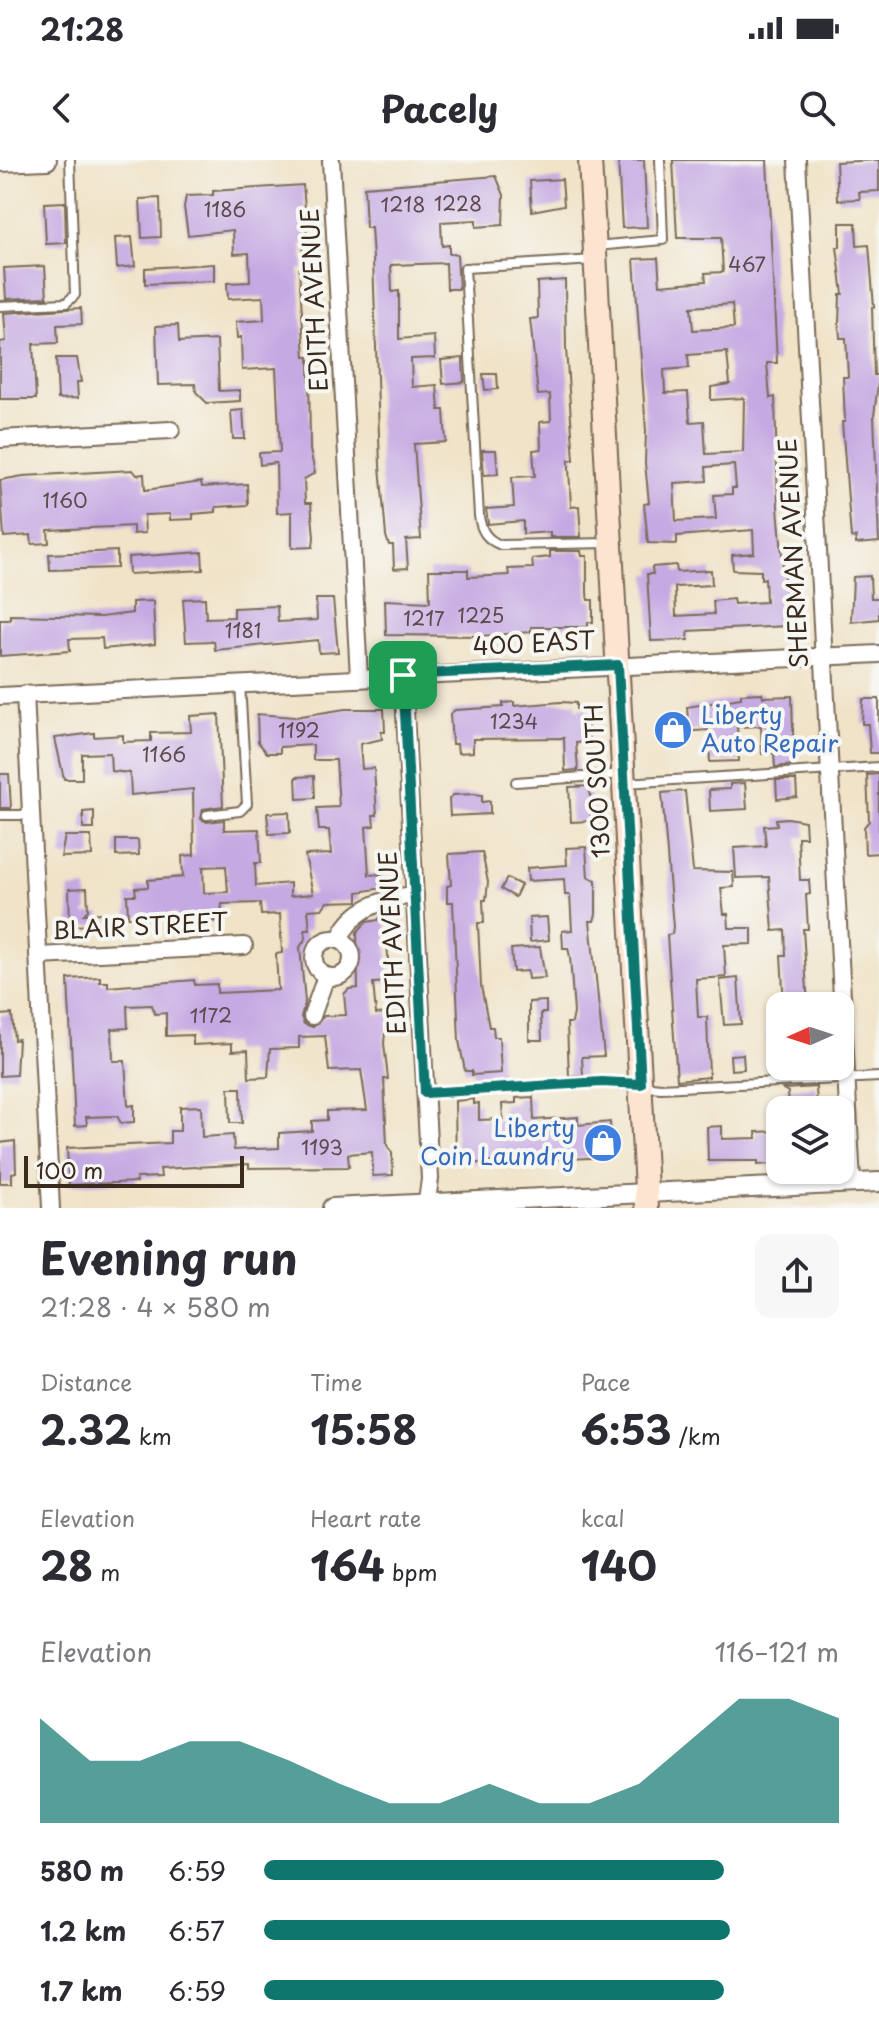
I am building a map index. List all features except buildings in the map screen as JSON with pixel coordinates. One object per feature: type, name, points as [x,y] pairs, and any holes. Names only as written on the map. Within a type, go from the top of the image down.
[{"type":"main road","name":"1300 SOUTH","points":[[590,160],[647,1200]]},
{"type":"street","points":[[0,162],[47,160]]},
{"type":"street","name":"EDITH AVENUE","points":[[331,160],[359,677]]},
{"type":"street","name":"SHERMAN AVENUE","points":[[797,160],[842,992]]},
{"type":"street","points":[[0,439],[171,430]]},
{"type":"street","name":"400 EAST","points":[[0,696],[879,654]]},
{"type":"street","name":"EDITH AVENUE","points":[[403,675],[430,1177],[426,1206]]},
{"type":"street","points":[[25,694],[51,1208]]},
{"type":"street","points":[[339,940],[347,923],[358,914],[387,900],[415,895]]},
{"type":"street","points":[[339,940],[349,949],[351,961],[339,976],[326,976],[315,963],[315,952],[322,943],[339,940]]},
{"type":"street","name":"BLAIR STREET","points":[[38,956],[244,946]]},
{"type":"street","points":[[312,1016],[326,976]]},
{"type":"street","points":[[854,1183],[879,1182]]},
{"type":"street","points":[[332,1208],[647,1200],[840,1184]]},
{"type":"lane","points":[[0,306],[66,303],[75,295],[70,160]]},
{"type":"lane","points":[[611,543],[501,545],[491,541],[481,528],[465,268],[595,253],[663,240],[660,160]]},
{"type":"lane","points":[[207,815],[240,811],[247,804],[240,683]]},
{"type":"lane","points":[[516,782],[879,767]]},
{"type":"lane","points":[[0,815],[31,815]]},
{"type":"lane","points":[[854,1078],[879,1077]]},
{"type":"lane","points":[[425,1093],[602,1082],[661,1088],[809,1080]]},
{"type":"place","name":"Liberty Auto Repair","points":[[673,730]]},
{"type":"place","name":"Liberty Coin Laundry","points":[[603,1143]]},
{"type":"route","points":[[618,665],[641,1084],[602,1082],[425,1093],[403,675],[618,665]]}]
